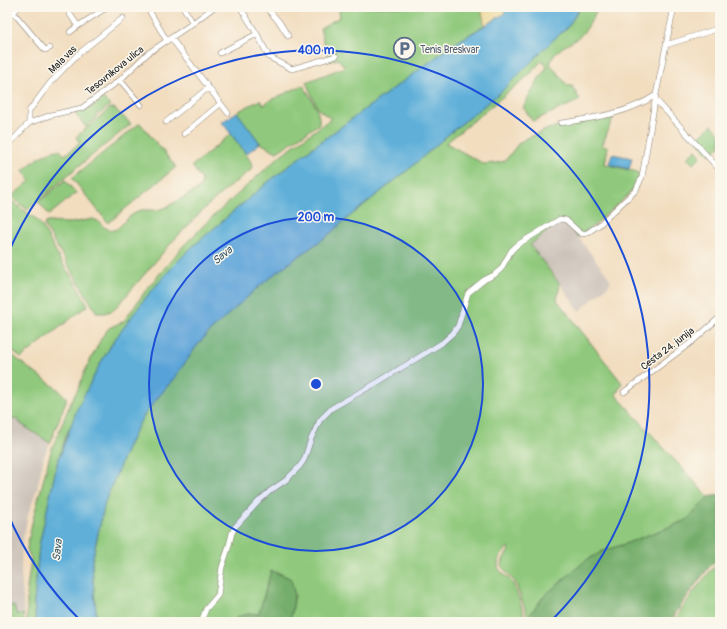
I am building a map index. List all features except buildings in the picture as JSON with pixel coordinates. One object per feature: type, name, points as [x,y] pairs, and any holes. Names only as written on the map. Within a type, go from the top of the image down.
[{"type":"street","points":[[7,17],[19,7]]},
{"type":"street","points":[[68,7],[69,13],[78,26]]},
{"type":"street","points":[[147,7],[169,40],[228,113]]},
{"type":"street","points":[[183,7],[193,23]]},
{"type":"street","name":"Tesovnikova ulica","points":[[7,146],[28,123],[51,115],[82,108],[120,80],[140,61],[214,7]]},
{"type":"street","points":[[266,7],[280,23],[288,36]]},
{"type":"street","points":[[201,622],[206,609],[218,594],[222,567],[235,527],[259,501],[286,480],[304,460],[316,427],[326,413],[442,343],[458,326],[468,293],[501,269],[511,251],[517,245],[560,219],[566,220],[582,234],[587,232],[598,225],[636,190],[642,177],[655,97],[674,7]]},
{"type":"street","name":"Mala vas","points":[[70,32],[106,8]]},
{"type":"street","points":[[241,8],[257,34],[268,57],[292,69],[336,56]]},
{"type":"street","points":[[13,12],[45,50],[50,48]]},
{"type":"street","name":"Mala vas","points":[[28,123],[29,111],[50,83],[77,55],[123,18]]},
{"type":"street","points":[[666,45],[720,28]]},
{"type":"street","points":[[220,53],[257,34]]},
{"type":"street","points":[[120,80],[141,104]]},
{"type":"street","points":[[166,122],[208,88]]},
{"type":"street","points":[[561,123],[598,117],[627,110],[655,97]]},
{"type":"street","points":[[655,97],[720,170]]},
{"type":"street","points":[[184,134],[220,104]]},
{"type":"street","name":"Cesta 24. junija","points":[[624,392],[693,341],[720,317]]},
{"type":"shaded area","points":[[560,221],[565,221],[611,280],[609,285],[579,311],[555,276],[529,245]]},
{"type":"shaded area","points":[[17,419],[21,424],[50,443],[44,456],[37,489],[28,515],[22,544],[21,571],[24,614],[16,615],[14,606],[7,606],[7,420]]},
{"type":"green space","points":[[346,7],[483,7],[481,9],[485,25],[454,44],[268,182],[190,249],[147,296],[113,342],[100,364],[66,436],[57,464],[39,546],[34,603],[36,622],[26,622],[27,588],[31,560],[27,549],[28,542],[51,451],[71,402],[102,337],[109,328],[124,321],[146,290],[185,244],[207,222],[282,154],[331,119],[318,109],[306,82],[345,67],[338,59],[330,61],[320,28],[340,17],[339,10]]},
{"type":"green space","points":[[580,7],[598,7],[584,32],[560,49],[550,64],[568,86],[572,86],[580,100],[533,121],[532,120],[523,108],[547,67],[542,60],[528,76],[446,143],[484,164],[495,163],[505,161],[518,144],[525,139],[548,129],[614,115],[602,146],[608,147],[605,164],[637,172],[640,176],[633,189],[597,223],[578,237],[565,221],[560,221],[530,245],[560,284],[557,300],[622,383],[616,395],[708,497],[688,519],[603,551],[544,596],[528,617],[515,582],[502,567],[503,560],[509,550],[508,547],[500,558],[498,566],[500,571],[511,580],[518,595],[525,618],[508,619],[497,622],[290,622],[295,595],[289,578],[277,572],[268,581],[259,614],[248,614],[237,617],[234,622],[97,622],[92,561],[105,502],[128,446],[141,420],[175,377],[196,347],[209,332],[256,289],[286,265],[326,237],[501,92],[568,27]]},
{"type":"green space","points":[[303,85],[316,109],[319,124],[277,152],[260,143],[237,112],[260,100],[264,105],[269,101]]},
{"type":"green space","points":[[103,98],[110,105],[99,114],[97,113],[97,116],[86,127],[75,114],[92,107]]},
{"type":"green space","points":[[110,108],[114,108],[131,124],[69,174],[28,210],[11,197],[30,181],[23,170],[40,157],[55,150],[60,150],[65,155],[80,143],[76,137]]},
{"type":"green space","points":[[140,123],[176,167],[108,223],[72,178]]},
{"type":"green space","points":[[712,125],[720,133],[720,146],[710,155],[696,139]]},
{"type":"green space","points":[[231,134],[252,164],[251,170],[207,206],[172,242],[114,310],[105,313],[97,313],[44,225],[48,222],[71,223],[93,219],[98,221],[105,228],[113,230],[117,229],[129,217],[140,210],[156,210],[165,208],[200,188],[202,180],[192,166]]},
{"type":"green space","points":[[696,150],[701,156],[693,164],[687,158]]},
{"type":"green space","points":[[65,180],[76,193],[49,215],[39,202]]},
{"type":"green space","points":[[7,198],[36,219],[42,226],[60,260],[88,305],[21,358],[7,346]]},
{"type":"green space","points":[[7,351],[59,390],[66,397],[66,401],[50,443],[21,424],[17,419],[7,420]]},
{"type":"green space","points":[[720,495],[720,557],[710,566],[690,592],[670,622],[529,622],[528,617],[544,596],[585,561],[603,551],[688,519],[708,497]]},
{"type":"green space","points":[[720,561],[720,622],[674,622],[695,590]]},
{"type":"green space","points":[[271,571],[290,578],[294,600],[290,622],[234,622],[237,617],[248,614],[259,614]]},
{"type":"green space","points":[[7,606],[14,606],[17,615],[24,614],[23,622],[7,622]]},
{"type":"green space","points":[[525,618],[526,622],[497,622],[508,619]]},
{"type":"sand","points":[[483,7],[507,7],[504,14],[485,25],[481,9]]},
{"type":"water","name":"Sava","points":[[507,7],[580,7],[568,27],[501,92],[326,237],[286,265],[256,289],[209,332],[141,420],[128,446],[105,502],[92,561],[97,622],[36,622],[34,603],[39,546],[57,464],[77,409],[100,364],[113,342],[147,296],[190,249],[268,182],[454,44],[504,14]]},
{"type":"water","points":[[237,112],[260,143],[246,154],[222,122]]},
{"type":"water","points":[[612,154],[632,158],[629,169],[609,164]]},
{"type":"place","name":"Tenis Breskvar","points":[[404,49]]}]
